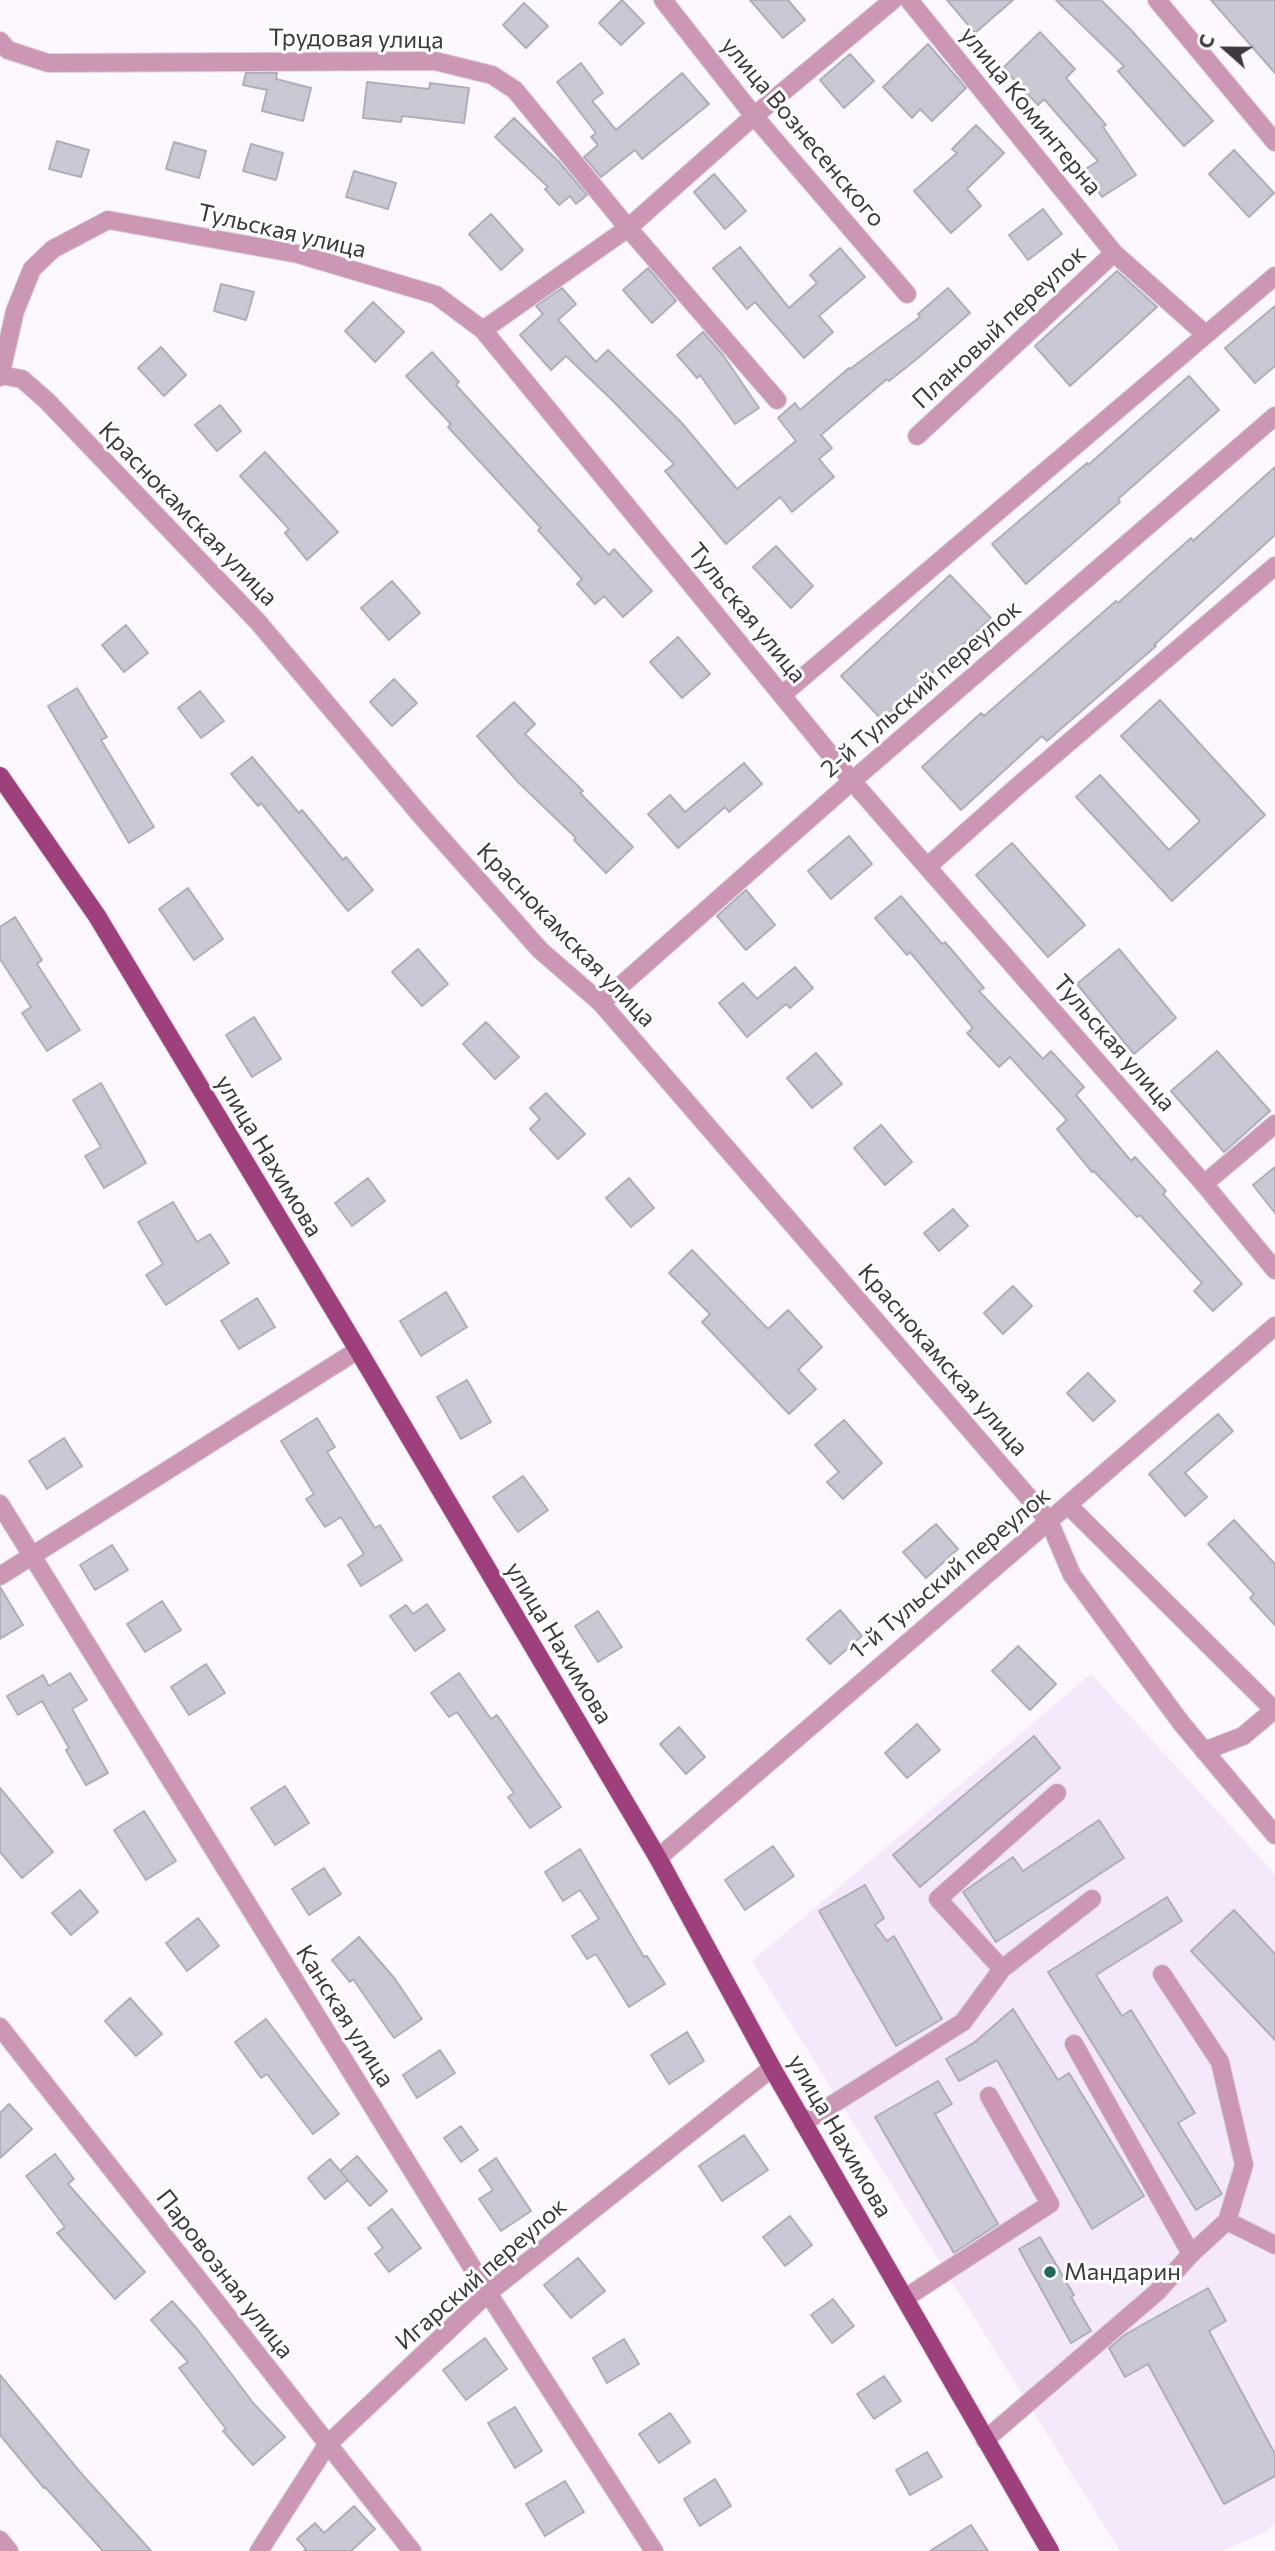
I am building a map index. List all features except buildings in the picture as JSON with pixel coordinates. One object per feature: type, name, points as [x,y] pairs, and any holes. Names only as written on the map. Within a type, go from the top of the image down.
[{"type":"main road","name":"улица Нахимова","points":[[0,776],[97,916],[358,1350],[658,1858],[803,2123],[1050,2551]]},
{"type":"street","name":"улица Вознесенского","points":[[663,0],[754,116],[907,294]]},
{"type":"street","points":[[483,331],[628,228],[754,116],[894,0]]},
{"type":"street","name":"улица Коминтерна","points":[[909,0],[1114,253],[1205,334]]},
{"type":"street","points":[[1157,0],[1275,142]]},
{"type":"street","name":"Трудовая улица","points":[[0,41],[8,50],[48,63],[435,61],[492,75],[515,90],[628,228],[777,400]]},
{"type":"street","name":"Тульская улица","points":[[1,376],[15,312],[32,269],[53,249],[108,220],[298,254],[436,295],[483,331],[852,781],[1275,1269]]},
{"type":"street","name":"Плановый переулок","points":[[916,436],[1114,253]]},
{"type":"street","points":[[782,695],[1275,276]]},
{"type":"street","name":"Краснокамская улица","points":[[1,376],[22,379],[47,401],[258,622],[423,818],[540,950],[601,1003],[1049,1521],[1072,1575],[1205,1751],[1275,1835]]},
{"type":"street","name":"2-й Тульский переулок","points":[[601,1003],[852,781],[1275,416]]},
{"type":"street","points":[[927,867],[1275,566]]},
{"type":"street","points":[[1204,1184],[1275,1124]]},
{"type":"street","name":"1-й Тульский переулок","points":[[658,1858],[1275,1326]]},
{"type":"street","points":[[0,1576],[358,1350]]},
{"type":"street","name":"Канская улица","points":[[0,1504],[488,2293],[654,2551]]},
{"type":"street","points":[[1068,1505],[1275,1710],[1243,1736],[1205,1751]]},
{"type":"street","points":[[1002,1969],[938,1899],[1057,1793]]},
{"type":"street","points":[[803,2123],[963,2022],[1002,1969],[1092,1899]]},
{"type":"street","points":[[985,2440],[1157,2292],[1191,2254],[1227,2221],[1244,2165],[1220,2062],[1162,1974]]},
{"type":"street","name":"Паровозная улица","points":[[0,2026],[412,2551]]},
{"type":"street","points":[[1074,2044],[1191,2254]]},
{"type":"street","name":"Игарский переулок","points":[[259,2551],[327,2445],[488,2293],[772,2068]]},
{"type":"street","points":[[905,2298],[1050,2204],[989,2096]]},
{"type":"street","points":[[1227,2221],[1275,2245]]},
{"type":"street","points":[[0,2540],[9,2551]]},
{"type":"shaded area","points":[[1091,1674],[1275,1874],[1275,2523],[1265,2532],[1223,2551],[1120,2551],[752,1961]]},
{"type":"place","name":"Мандарин","points":[[1050,2272]]}]
